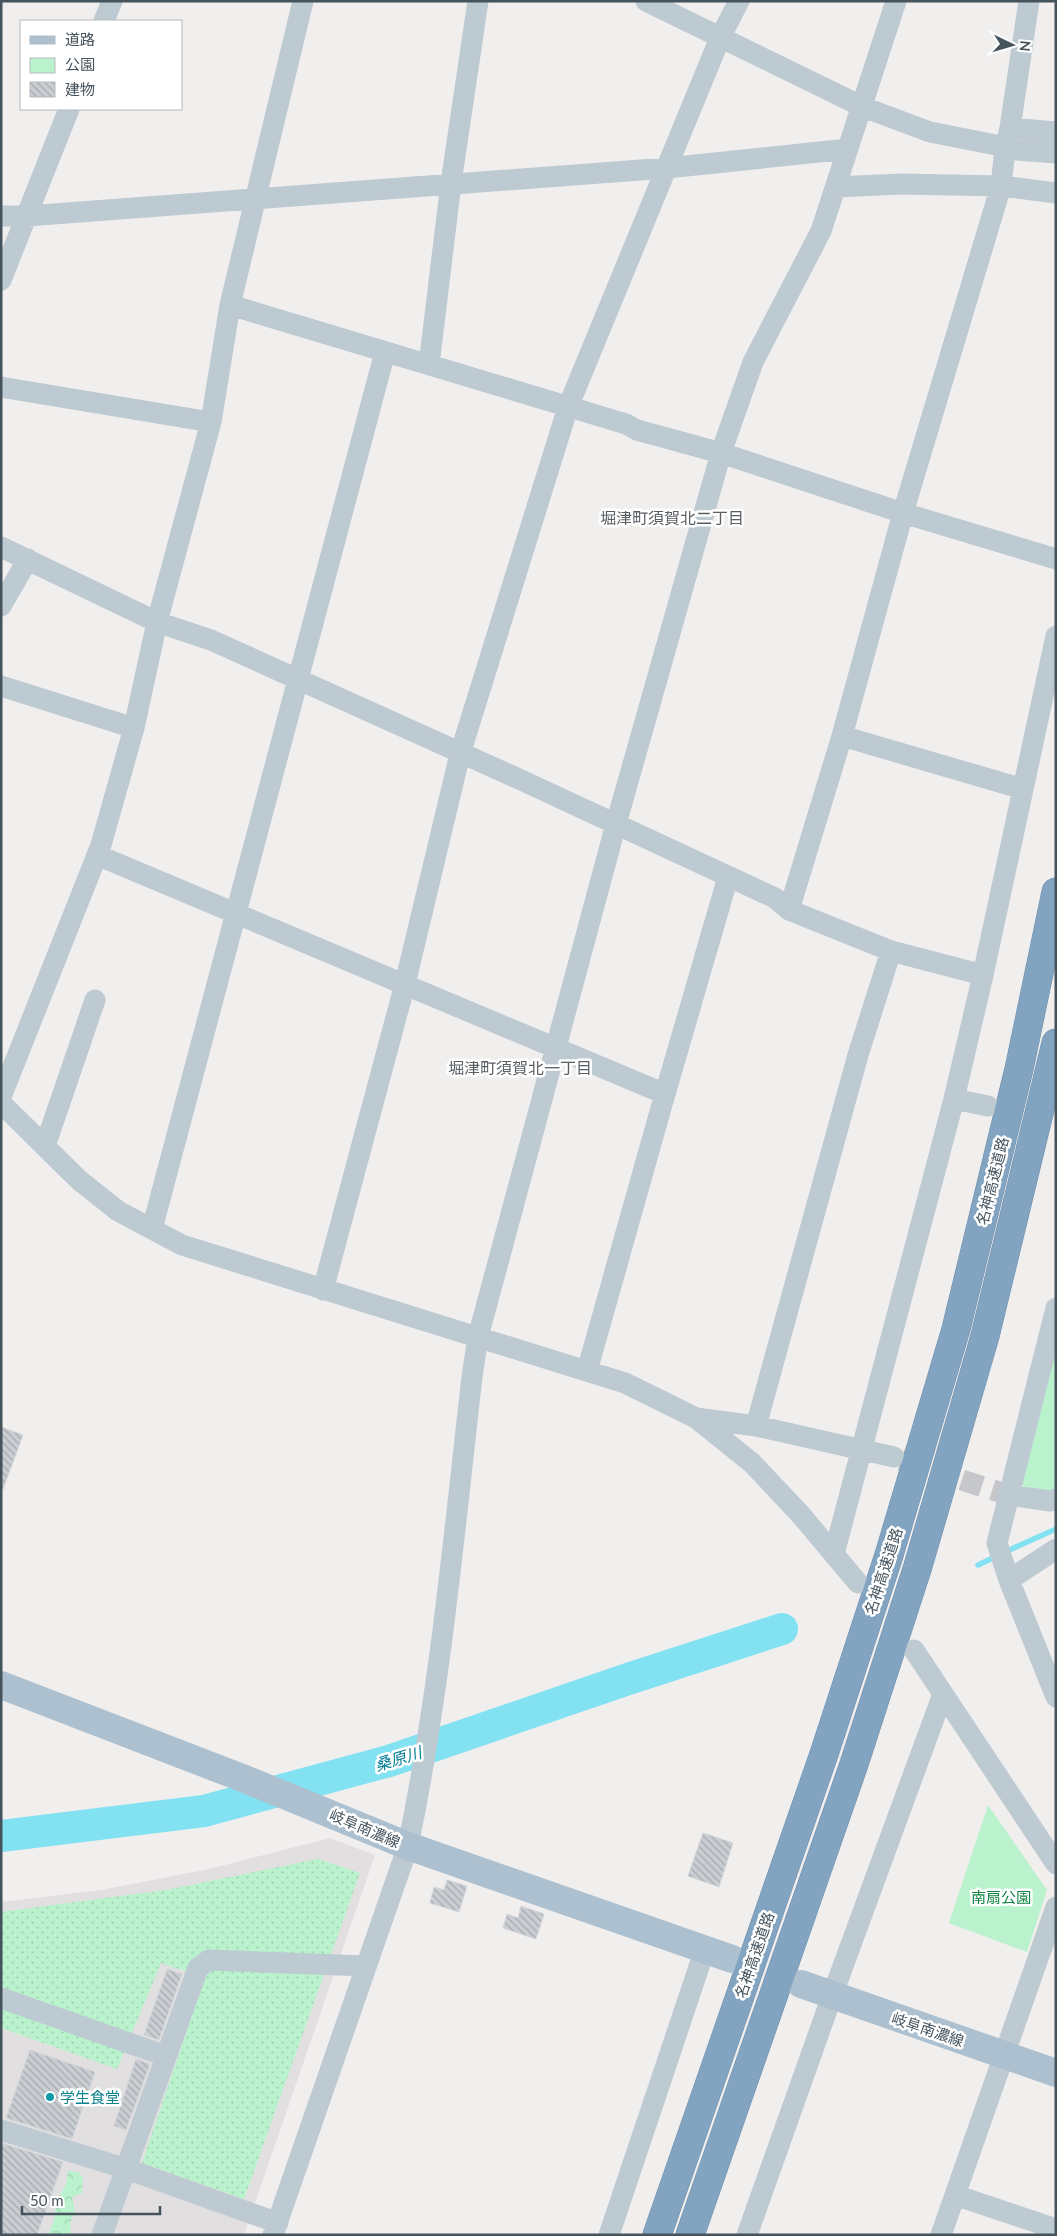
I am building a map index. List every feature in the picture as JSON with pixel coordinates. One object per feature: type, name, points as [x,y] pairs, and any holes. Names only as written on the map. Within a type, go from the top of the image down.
[{"type":"highway","name":"名神高速道路","points":[[657,2235],[824,1754],[889,1555],[934,1405],[956,1330],[1019,1069],[1056,892]]},
{"type":"highway","name":"名神高速道路","points":[[690,2235],[854,1764],[918,1566],[985,1336],[1056,1043]]},
{"type":"main road","name":"岐阜南濃線","points":[[1,1685],[245,1779],[408,1846],[732,1959]]},
{"type":"main road","name":"岐阜南濃線","points":[[800,1984],[1056,2073]]},
{"type":"street","points":[[104,20],[112,1]]},
{"type":"street","points":[[1,1097],[97,855],[134,728],[157,622],[211,422],[230,306],[303,1]]},
{"type":"street","points":[[429,365],[451,183],[478,1]]},
{"type":"street","points":[[646,1],[862,108],[930,132],[1001,146],[1005,149],[1056,154]]},
{"type":"street","points":[[323,1290],[405,984],[460,754],[568,407],[720,38],[739,1]]},
{"type":"street","points":[[1,2130],[127,2169],[277,2231],[408,1846],[422,1779],[433,1706],[478,1337],[616,824],[722,453],[753,362],[821,231],[896,1]]},
{"type":"street","points":[[789,910],[842,736],[904,513],[1001,186],[1005,149],[1010,128],[1029,1]]},
{"type":"street","points":[[1,280],[69,110]]},
{"type":"street","points":[[1010,128],[1056,132]]},
{"type":"street","points":[[1,216],[26,216],[256,197],[667,168],[848,149]]},
{"type":"street","points":[[836,187],[901,184],[1001,186],[1056,193]]},
{"type":"street","points":[[230,306],[626,424],[637,430],[722,453],[904,513],[1056,559]]},
{"type":"street","points":[[152,1229],[385,352]]},
{"type":"street","points":[[1,388],[211,422]]},
{"type":"street","points":[[1,547],[157,622],[211,640],[616,824],[775,898],[789,910],[891,951],[983,975]]},
{"type":"street","points":[[1,606],[28,560]]},
{"type":"street","points":[[834,1554],[954,1099],[983,975],[1056,636]]},
{"type":"street","points":[[1,686],[134,728]]},
{"type":"street","points":[[842,736],[1023,789]]},
{"type":"street","points":[[97,855],[666,1094]]},
{"type":"street","points":[[587,1371],[728,877]]},
{"type":"street","points":[[756,1426],[858,1055],[891,951]]},
{"type":"street","points":[[45,1146],[95,1000]]},
{"type":"street","points":[[954,1099],[988,1106]]},
{"type":"street","points":[[1,1104],[79,1180],[118,1211],[182,1246],[625,1383],[696,1418],[752,1463],[801,1515],[858,1583]]},
{"type":"street","points":[[1056,1308],[997,1543],[1008,1577],[1056,1697]]},
{"type":"street","points":[[696,1418],[756,1426],[894,1457]]},
{"type":"street","points":[[1008,1495],[1050,1501],[1056,1499]]},
{"type":"street","points":[[1008,1577],[1056,1549]]},
{"type":"street","points":[[914,1650],[1056,1864]]},
{"type":"street","points":[[747,2235],[943,1694]]},
{"type":"street","points":[[941,2235],[1056,1907]]},
{"type":"street","points":[[609,2235],[705,1949]]},
{"type":"street","points":[[102,2235],[198,1968],[208,1960],[366,1966]]},
{"type":"street","points":[[1,1998],[166,2056]]},
{"type":"street","points":[[954,2195],[1056,2229]]},
{"type":"shaded area","points":[[330,1838],[375,1855],[244,2235],[1,2235],[1,1902],[101,1890],[209,1869]]},
{"type":"green space","points":[[1056,1345],[1056,1488],[1050,1491],[1021,1486]]},
{"type":"green space","name":"南扇公園","points":[[988,1805],[1047,1890],[1027,1952],[949,1923]]},
{"type":"green space","points":[[318,1859],[360,1873],[244,2199],[142,2163],[205,1978],[161,1963],[117,2069],[1,2028],[1,1912],[166,1890]]},
{"type":"green space","points":[[68,2171],[79,2172],[83,2179],[82,2193],[72,2197],[75,2212],[70,2223],[71,2235],[48,2235],[55,2218],[56,2202],[66,2184]]},
{"type":"building","points":[[1,1427],[23,1435],[3,1489],[1,1489]]},
{"type":"building","points":[[703,1833],[733,1843],[719,1887],[688,1876]]},
{"type":"building","points":[[447,1880],[467,1886],[459,1912],[430,1903],[434,1887],[444,1890]]},
{"type":"building","points":[[521,1906],[544,1914],[536,1939],[503,1928],[507,1914],[518,1918]]},
{"type":"building","points":[[167,1969],[182,1974],[159,2040],[144,2035]]},
{"type":"building","name":"学生食堂","points":[[30,2050],[95,2072],[72,2139],[6,2118]]},
{"type":"building","points":[[136,2059],[150,2064],[126,2130],[114,2126]]},
{"type":"building","points":[[1,2143],[63,2162],[37,2235],[1,2235]]},
{"type":"waterway","points":[[1005,1552],[1056,1529]]},
{"type":"waterway","points":[[978,1565],[997,1556]]},
{"type":"waterway","name":"桑原川","points":[[1,1836],[204,1811],[389,1761],[628,1679],[782,1629]]},
{"type":"tunnel","points":[[901,1460],[1008,1495]]},
{"type":"place","name":"学生食堂","points":[[50,2097]]},
{"type":"district","name":"堀津町須賀北二丁目","points":[[672,517]]},
{"type":"district","name":"堀津町須賀北一丁目","points":[[520,1067]]}]
